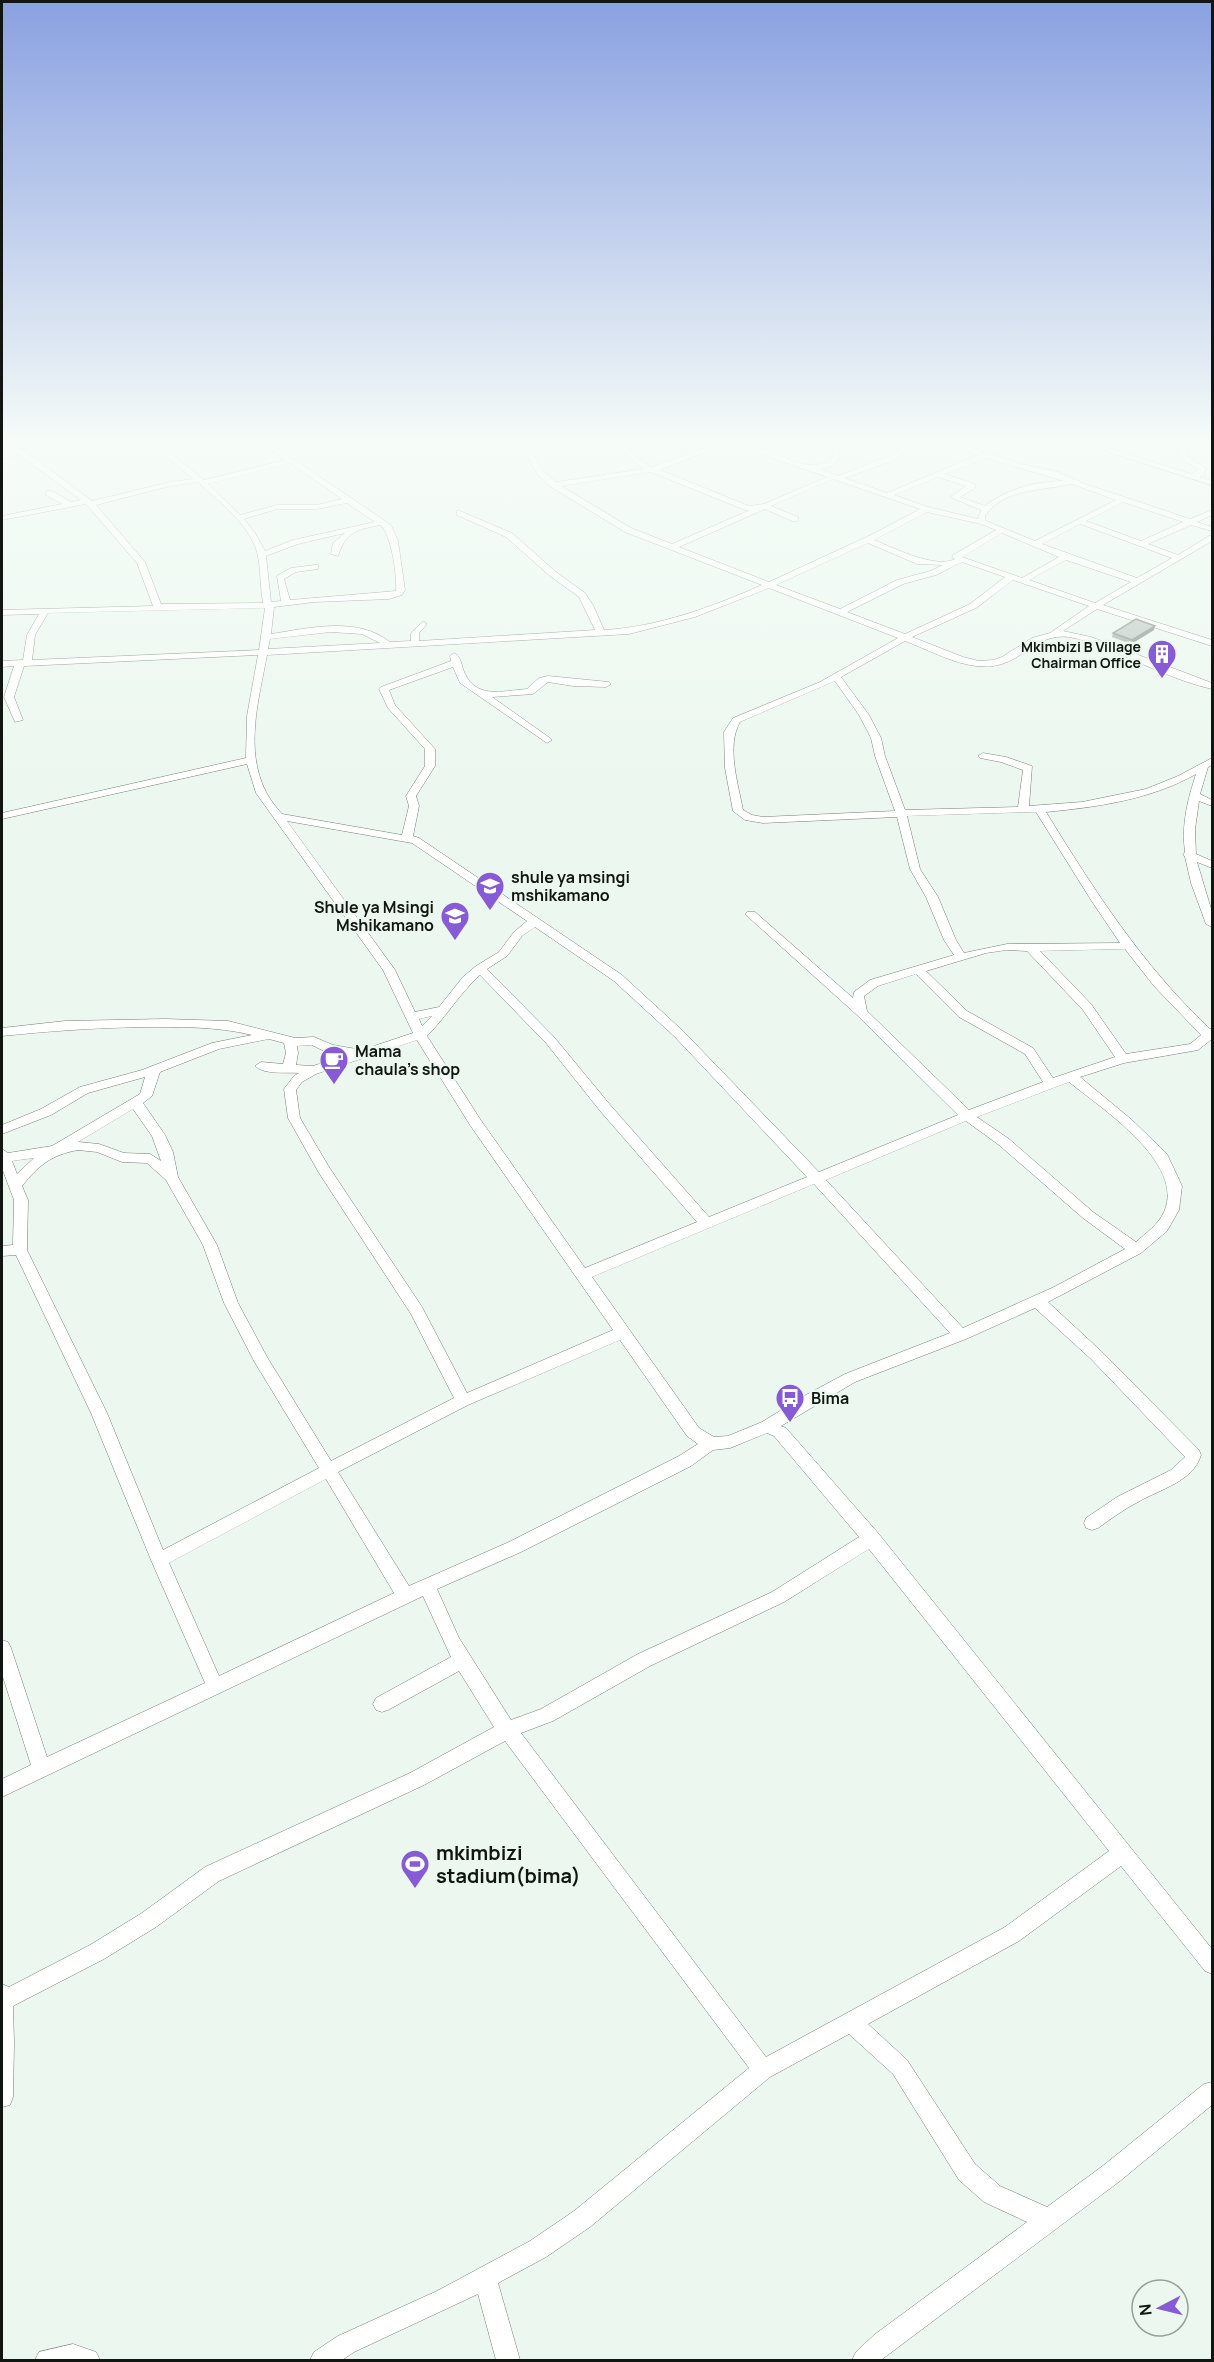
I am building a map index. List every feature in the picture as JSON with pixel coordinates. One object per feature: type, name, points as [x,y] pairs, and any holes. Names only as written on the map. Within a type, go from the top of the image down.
[{"type":"street","points":[[135,556],[141,562],[155,602],[160,608]]},
{"type":"street","points":[[261,556],[268,605],[266,637],[248,736],[250,760],[261,793],[389,970],[420,1035],[494,1148],[585,1274],[693,1432],[710,1444]]},
{"type":"street","points":[[2,612],[268,605],[399,593],[395,556]]},
{"type":"street","points":[[532,556],[552,574],[582,595],[601,634]]},
{"type":"street","points":[[693,556],[968,662],[989,665],[999,663],[1053,634],[1182,556]]},
{"type":"street","points":[[2,664],[389,646],[629,631],[692,615],[832,556]]},
{"type":"street","points":[[902,556],[928,564],[956,561],[1024,580],[1212,643]]},
{"type":"street","points":[[956,556],[956,561]]},
{"type":"street","points":[[1174,556],[1179,558]]},
{"type":"street","points":[[1024,580],[1065,557],[1140,582]]},
{"type":"street","points":[[840,613],[900,582],[935,573],[956,561]]},
{"type":"street","points":[[286,602],[286,593],[280,578],[294,570],[315,567]]},
{"type":"street","points":[[1012,578],[999,585],[973,606],[905,637],[837,676],[739,718],[730,725],[730,768],[736,808],[745,817],[756,820],[1040,809],[1126,797],[1164,786],[1208,764]]},
{"type":"street","points":[[18,720],[9,697],[24,663],[32,635],[45,611]]},
{"type":"street","points":[[415,644],[415,633],[423,624]]},
{"type":"street","points":[[266,637],[356,629],[379,636],[389,646]]},
{"type":"street","points":[[1053,634],[1073,635],[1086,639],[1212,686]]},
{"type":"street","points":[[451,642],[463,681],[548,740]]},
{"type":"street","points":[[407,838],[414,806],[411,796],[430,766],[430,749],[391,706],[384,689],[456,663]]},
{"type":"street","points":[[837,676],[864,715],[876,738],[880,756],[901,813],[915,869],[933,897],[950,940],[961,957]]},
{"type":"street","points":[[482,695],[530,692],[542,680],[548,679],[573,683],[606,684]]},
{"type":"street","points":[[983,756],[1003,759],[1028,768],[1023,810]]},
{"type":"street","points":[[2,816],[250,760]]},
{"type":"street","points":[[1208,764],[1193,795],[1188,854],[1196,887],[1212,924]]},
{"type":"street","points":[[1193,795],[1212,803]]},
{"type":"street","points":[[585,1274],[967,1116],[1070,1076],[1122,1059],[1194,1047],[1211,1034],[1173,1001],[1125,946],[1040,809]]},
{"type":"street","points":[[279,817],[407,838],[597,963],[631,990],[716,1071],[818,1178],[961,1335]]},
{"type":"street","points":[[1188,854],[1212,866]]},
{"type":"street","points":[[751,914],[861,1012],[967,1116],[1004,1142],[1088,1215],[1136,1249]]},
{"type":"street","points":[[463,1401],[417,1311],[324,1170],[294,1118],[290,1089],[298,1079],[314,1070],[420,1035],[445,1010],[463,984],[480,968],[503,954],[518,934],[536,921]]},
{"type":"street","points":[[861,1012],[858,995],[874,983],[1001,947],[1125,946]]},
{"type":"street","points":[[1031,948],[1087,1006],[1122,1059]]},
{"type":"street","points":[[480,968],[550,1040],[593,1095],[706,1223]]},
{"type":"street","points":[[918,970],[963,1014],[1029,1051],[1050,1084]]},
{"type":"street","points":[[411,1017],[445,1010]]},
{"type":"street","points":[[2,1032],[65,1025],[165,1023],[228,1025],[290,1041],[314,1041],[330,1049],[363,1054]]},
{"type":"street","points":[[2,1130],[46,1112],[84,1090],[154,1070],[216,1046],[272,1035]]},
{"type":"street","points":[[288,1070],[292,1053],[290,1041]]},
{"type":"street","points":[[261,1066],[288,1070],[314,1070]]},
{"type":"street","points":[[16,1185],[28,1169],[94,1125],[146,1096],[154,1070]]},
{"type":"street","points":[[2,1788],[427,1586],[515,1547],[685,1461],[710,1444],[726,1444],[767,1427],[850,1378],[961,1335],[1037,1301],[1136,1249],[1162,1227],[1172,1210],[1175,1186],[1172,1174],[1162,1157],[1148,1141],[1070,1076]]},
{"type":"street","points":[[135,1102],[159,1135],[166,1152],[171,1177],[210,1245],[231,1303],[262,1361],[406,1597]]},
{"type":"street","points":[[171,1177],[153,1161],[145,1158],[122,1157],[99,1148],[78,1146],[3,1155],[23,1208],[20,1250],[99,1413],[159,1560],[215,1686]]},
{"type":"street","points":[[2,1251],[20,1250]]},
{"type":"street","points":[[1037,1301],[1096,1355],[1193,1455],[1191,1463],[1173,1476],[1130,1497],[1092,1523]]},
{"type":"street","points":[[159,1560],[463,1401],[624,1332]]},
{"type":"street","points":[[767,1427],[780,1432],[872,1538],[1121,1854],[1212,1964]]},
{"type":"street","points":[[2,2001],[97,1952],[149,1920],[212,1874],[417,1779],[507,1730],[547,1715],[644,1660],[777,1597],[872,1538]]},
{"type":"street","points":[[427,1586],[463,1660],[507,1730],[763,2070]]},
{"type":"street","points":[[2,1648],[41,1768]]},
{"type":"street","points":[[382,1704],[463,1660]]},
{"type":"street","points":[[322,2361],[346,2344],[485,2278],[538,2249],[582,2219],[763,2070],[1012,1934],[1121,1854]]},
{"type":"street","points":[[2,1991],[4,2043],[2,2097]]},
{"type":"street","points":[[852,2023],[900,2067],[966,2172],[992,2194],[1047,2219]]},
{"type":"street","points":[[864,2361],[882,2343],[1159,2137],[1212,2092]]},
{"type":"street","points":[[485,2278],[508,2361]]},
{"type":"street","points":[[47,2361],[73,2356],[88,2361]]},
{"type":"building","points":[[1136,619],[1155,626],[1132,640],[1113,633]]},
{"type":"place","name":"Mkimbizi B Village Chairman Office","points":[[1162,680]]},
{"type":"place","name":"shule ya msingi mshikamano","points":[[490,912]]},
{"type":"place","name":"Shule ya Msingi Mshikamano","points":[[455,942]]},
{"type":"place","name":"Mama chaula's shop","points":[[334,1086]]},
{"type":"place","name":"Bima","points":[[790,1424]]},
{"type":"place","name":"mkimbizi stadium(bima)","points":[[415,1890]]}]
